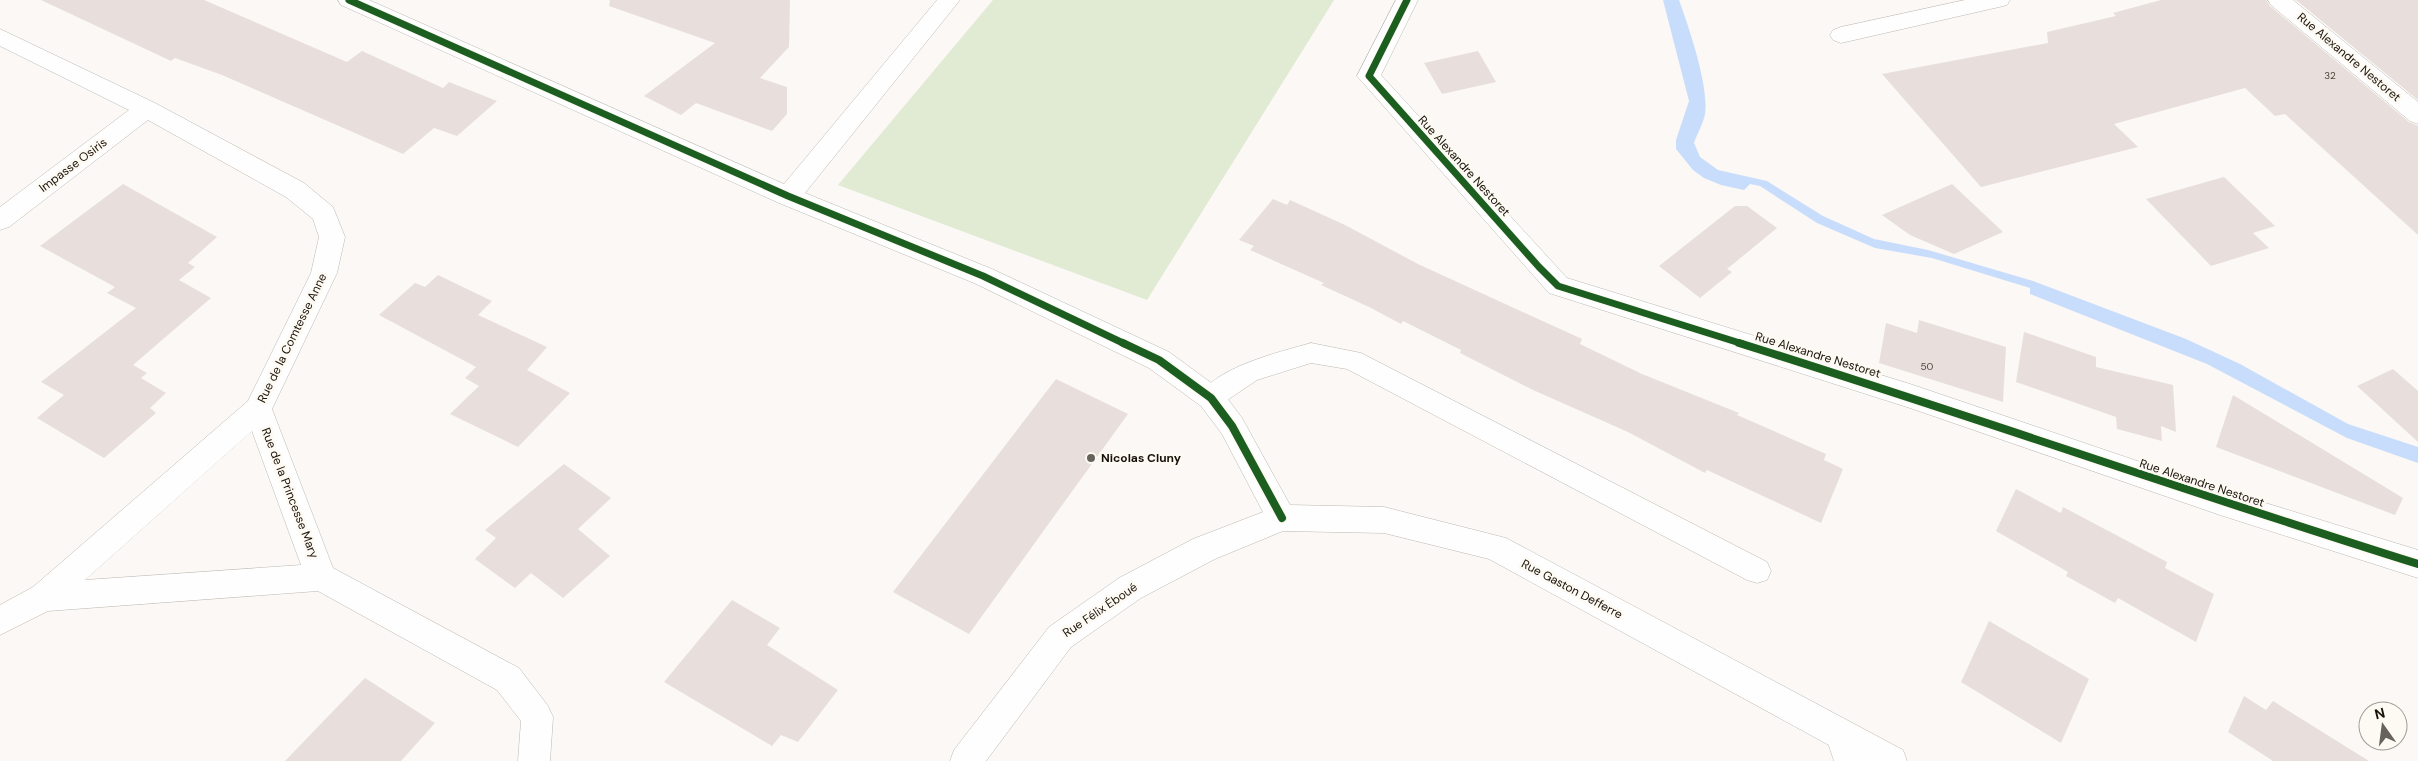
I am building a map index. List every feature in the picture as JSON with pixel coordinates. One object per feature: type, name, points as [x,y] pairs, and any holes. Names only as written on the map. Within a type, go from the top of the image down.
[{"type":"street","points":[[349,0],[788,196],[983,276],[1159,360],[1211,398],[1232,426],[1282,518]]},
{"type":"street","points":[[788,196],[949,0]]},
{"type":"street","name":"Rue Alexandre Nestoret","points":[[1407,0],[1369,76],[1558,286],[1910,396],[2220,502],[2418,564]]},
{"type":"street","points":[[1841,36],[1999,0]]},
{"type":"street","name":"Rue Alexandre Nestoret","points":[[2279,0],[2418,115]]},
{"type":"street","name":"Rue de la Comtesse Anne","points":[[0,38],[147,110],[295,190],[324,214],[332,237],[324,273],[258,409],[44,597],[0,621]]},
{"type":"street","name":"Impasse Osiris","points":[[0,220],[147,110]]},
{"type":"street","name":"Rue de la Princesse Mary","points":[[258,409],[321,576]]},
{"type":"street","name":"Rue Gaston Defferre","points":[[1282,518],[1384,520],[1495,547],[1844,747],[1891,761]]},
{"type":"street","name":"Rue Félix Éboué","points":[[966,761],[1060,637],[1138,584],[1204,549],[1282,518]]},
{"type":"street","points":[[44,597],[321,576],[508,679],[537,717],[534,761]]},
{"type":"lane","points":[[1211,398],[1249,372],[1311,353],[1352,360],[1756,571]]},
{"type":"green space","points":[[993,0],[1334,0],[1147,300],[838,185]]},
{"type":"water","points":[[1663,0],[1679,0],[1688,26],[1701,73],[1705,102],[1704,118],[1694,143],[1700,157],[1718,170],[1767,181],[1823,216],[1874,239],[1928,250],[2033,281],[2186,339],[2240,364],[2348,424],[2418,447],[2418,463],[2347,438],[2207,364],[2030,294],[2030,288],[1932,258],[1875,248],[1817,223],[1760,186],[1750,184],[1744,190],[1721,185],[1704,178],[1693,170],[1676,149],[1676,140],[1689,101]]},
{"type":"building","points":[[41,0],[204,0],[347,62],[362,51],[443,88],[449,82],[497,101],[457,136],[434,128],[403,154],[222,75],[175,58],[171,61]]},
{"type":"building","points":[[610,0],[790,0],[789,47],[760,78],[787,87],[787,114],[772,131],[696,103],[681,115],[644,96],[715,43],[609,6]]},
{"type":"building","points":[[2161,0],[2266,0],[2270,6],[2409,122],[2418,126],[2418,235],[2285,114],[2275,116],[2245,88],[2114,124],[2138,147],[1981,187],[1882,74],[2048,43],[2047,32],[2116,16],[2113,13]]},
{"type":"building","points":[[2296,0],[2418,0],[2418,100]]},
{"type":"building","points":[[1478,51],[1496,82],[1442,94],[1424,63]]},
{"type":"building","points":[[2224,177],[2275,226],[2253,233],[2269,248],[2211,266],[2146,199]]},
{"type":"building","points":[[123,184],[217,237],[188,263],[195,267],[179,280],[211,298],[133,365],[147,373],[141,378],[166,393],[150,408],[156,413],[104,458],[37,418],[64,395],[41,382],[136,308],[107,293],[115,287],[40,246]]},
{"type":"building","points":[[1952,184],[2003,232],[1954,254],[1910,235],[1882,215]]},
{"type":"building","points":[[1273,199],[1287,205],[1290,200],[1345,225],[1418,264],[1582,339],[1580,344],[1642,374],[1739,413],[1737,415],[1826,454],[1824,460],[1843,469],[1821,523],[1707,470],[1705,473],[1628,432],[1533,390],[1460,353],[1461,350],[1403,321],[1401,324],[1321,285],[1324,283],[1250,250],[1254,246],[1239,240]]},
{"type":"building","points":[[1735,206],[1747,206],[1777,228],[1727,269],[1732,272],[1700,298],[1659,266]]},
{"type":"building","points":[[438,275],[492,301],[478,315],[547,347],[527,370],[570,393],[518,447],[450,414],[479,386],[465,378],[476,367],[379,315],[415,283],[425,287]]},
{"type":"building","points":[[1919,320],[2006,347],[2003,402],[1879,363],[1886,323],[1917,333]]},
{"type":"building","points":[[2024,332],[2096,357],[2096,367],[2173,385],[2176,432],[2161,426],[2162,441],[2117,429],[2116,417],[2016,382]]},
{"type":"building","points":[[2393,369],[2418,391],[2418,442],[2357,386]]},
{"type":"building","points":[[1056,379],[1128,414],[969,634],[893,592]]},
{"type":"building","points":[[2233,395],[2403,498],[2395,515],[2216,447]]},
{"type":"building","points":[[564,464],[611,498],[578,529],[610,556],[563,598],[531,573],[515,588],[475,559],[496,538],[485,530]]},
{"type":"building","points":[[2016,489],[2061,513],[2063,507],[2167,562],[2165,568],[2214,594],[2196,642],[2118,598],[2115,603],[2066,576],[2068,572],[1996,531]]},
{"type":"building","points":[[732,600],[780,628],[767,645],[838,690],[798,742],[781,735],[772,746],[664,682]]},
{"type":"building","points":[[1989,621],[2089,679],[2061,743],[1961,682]]},
{"type":"building","points":[[365,678],[435,723],[401,761],[285,761]]},
{"type":"building","points":[[2244,696],[2266,710],[2273,701],[2369,761],[2273,761],[2228,732]]},
{"type":"cycle path","points":[[349,0],[788,196],[983,276],[1159,360],[1211,398],[1232,426],[1282,518]]},
{"type":"cycle path","points":[[1407,0],[1369,76],[1558,286],[1910,396],[2220,502],[2418,564]]},
{"type":"place","name":"Nicolas Cluny","points":[[1091,458]]}]
